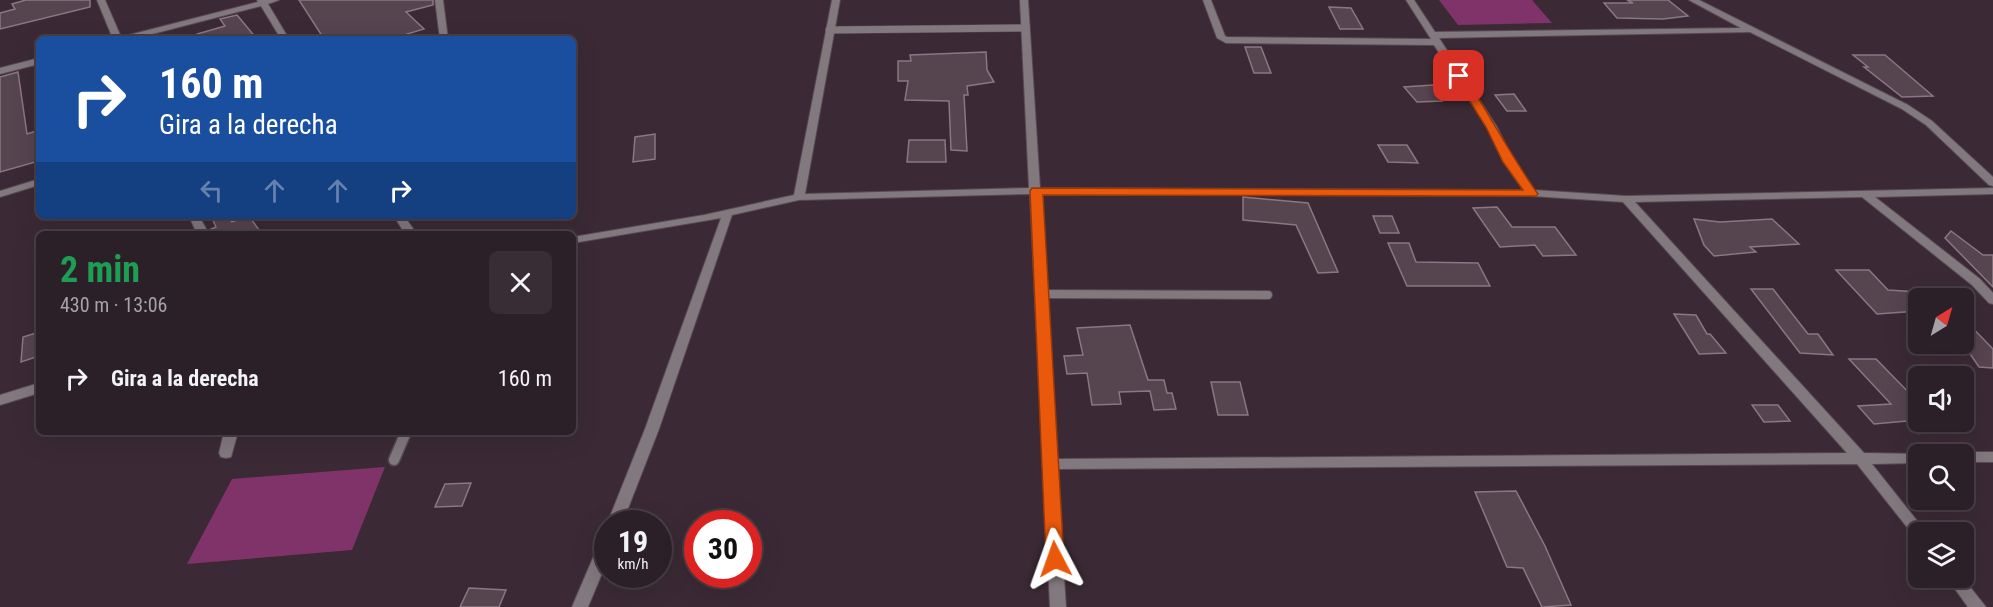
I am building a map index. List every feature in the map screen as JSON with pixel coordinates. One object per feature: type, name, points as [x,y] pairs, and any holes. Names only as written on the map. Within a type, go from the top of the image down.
[{"type":"street","points":[[101,0],[116,36]]},
{"type":"street","points":[[134,36],[276,0]]},
{"type":"street","points":[[439,0],[444,36]]},
{"type":"street","points":[[798,197],[836,0]]},
{"type":"street","points":[[1024,0],[1058,607]]},
{"type":"street","points":[[1208,0],[1221,38],[1226,40],[1435,38],[1754,30]]},
{"type":"street","points":[[1410,0],[1492,127],[1509,162],[1532,194]]},
{"type":"street","points":[[1693,0],[1913,112],[1929,123],[1993,183]]},
{"type":"street","points":[[262,2],[283,36]]},
{"type":"street","points":[[0,71],[36,62]]},
{"type":"street","points":[[0,194],[36,183]]},
{"type":"street","points":[[576,239],[798,197],[1036,191],[1532,194],[1626,199],[1993,191]]},
{"type":"street","points":[[1865,194],[1976,282],[1993,300]]},
{"type":"street","points":[[1626,199],[1860,458],[1911,522]]},
{"type":"street","points":[[620,510],[652,429],[728,212]]},
{"type":"street","points":[[0,400],[36,389]]},
{"type":"street","points":[[226,453],[230,435]]},
{"type":"street","points":[[1974,457],[1993,457]]},
{"type":"street","points":[[1049,464],[1908,458]]},
{"type":"street","points":[[580,607],[594,573]]},
{"type":"street","points":[[1962,588],[1977,607]]},
{"type":"lane","points":[[829,30],[1026,28]]},
{"type":"lane","points":[[1041,294],[1269,295]]},
{"type":"lane","points":[[394,460],[405,435]]},
{"type":"shaded area","points":[[1439,0],[1532,0],[1552,23],[1458,25]]},
{"type":"shaded area","points":[[385,467],[352,550],[187,564],[232,479]]},
{"type":"building","points":[[26,0],[90,0],[90,7],[0,29],[0,13],[15,9],[12,4]]},
{"type":"building","points":[[299,0],[433,0],[433,5],[406,12],[424,29],[407,34],[409,36],[322,36]]},
{"type":"building","points":[[1627,0],[1668,0],[1688,16],[1663,19],[1617,18],[1604,3],[1633,3]]},
{"type":"building","points":[[1329,7],[1351,8],[1363,29],[1340,29]]},
{"type":"building","points":[[237,15],[254,36],[197,36],[197,34],[225,26],[220,19]]},
{"type":"building","points":[[1245,47],[1261,47],[1271,73],[1254,73]]},
{"type":"building","points":[[986,52],[987,70],[994,82],[967,86],[968,95],[964,95],[967,151],[951,150],[949,101],[905,100],[908,81],[898,81],[898,61],[911,61],[910,55]]},
{"type":"building","points":[[1853,55],[1885,55],[1933,96],[1902,97],[1864,67],[1868,67]]},
{"type":"building","points":[[18,72],[27,134],[36,131],[36,162],[0,172],[0,77]]},
{"type":"building","points":[[1433,85],[1442,101],[1417,102],[1404,87]]},
{"type":"building","points":[[1514,94],[1526,111],[1507,111],[1495,95]]},
{"type":"building","points":[[655,134],[655,159],[633,162],[635,137]]},
{"type":"building","points":[[909,140],[945,140],[946,162],[907,162]]},
{"type":"building","points":[[1378,145],[1407,145],[1418,163],[1388,162]]},
{"type":"building","points":[[1243,197],[1308,203],[1338,272],[1318,273],[1296,225],[1243,220]]},
{"type":"building","points":[[1497,207],[1512,227],[1555,227],[1576,255],[1543,256],[1535,245],[1500,247],[1473,208]]},
{"type":"building","points":[[1373,216],[1392,216],[1399,233],[1380,233]]},
{"type":"building","points":[[212,219],[229,219],[232,222],[251,219],[260,231],[210,231],[216,227]]},
{"type":"building","points":[[1694,219],[1720,222],[1772,219],[1799,244],[1750,247],[1756,252],[1714,256],[1704,245]]},
{"type":"building","points":[[1951,231],[1983,255],[1993,255],[1993,287],[1945,238]]},
{"type":"building","points":[[1388,243],[1409,243],[1416,262],[1478,263],[1490,286],[1407,286]]},
{"type":"building","points":[[1836,270],[1869,270],[1888,290],[1908,291],[1908,312],[1877,314]]},
{"type":"building","points":[[1751,289],[1773,289],[1808,334],[1818,334],[1833,355],[1800,353]]},
{"type":"building","points":[[1674,314],[1696,315],[1707,334],[1710,334],[1726,353],[1699,354]]},
{"type":"building","points":[[1130,325],[1148,380],[1164,380],[1167,393],[1172,393],[1176,409],[1154,410],[1150,391],[1119,392],[1121,404],[1092,405],[1087,373],[1067,374],[1064,356],[1083,355],[1077,328]]},
{"type":"building","points":[[1974,329],[1993,349],[1993,368],[1979,367],[1970,354],[1974,354]]},
{"type":"building","points":[[36,333],[36,357],[21,362],[23,337]]},
{"type":"building","points":[[1849,359],[1876,359],[1908,392],[1908,422],[1874,424],[1858,406],[1891,404]]},
{"type":"building","points":[[1211,382],[1240,382],[1248,415],[1218,415]]},
{"type":"building","points":[[1752,405],[1778,405],[1790,421],[1764,422]]},
{"type":"building","points":[[471,483],[462,506],[435,507],[445,484]]},
{"type":"building","points":[[1516,491],[1545,546],[1571,605],[1542,607],[1523,568],[1507,567],[1475,492]]},
{"type":"building","points":[[469,588],[506,590],[499,607],[460,607]]},
{"type":"route","points":[[1055,559],[1036,191],[1532,194],[1509,162],[1492,127],[1459,76]]}]
